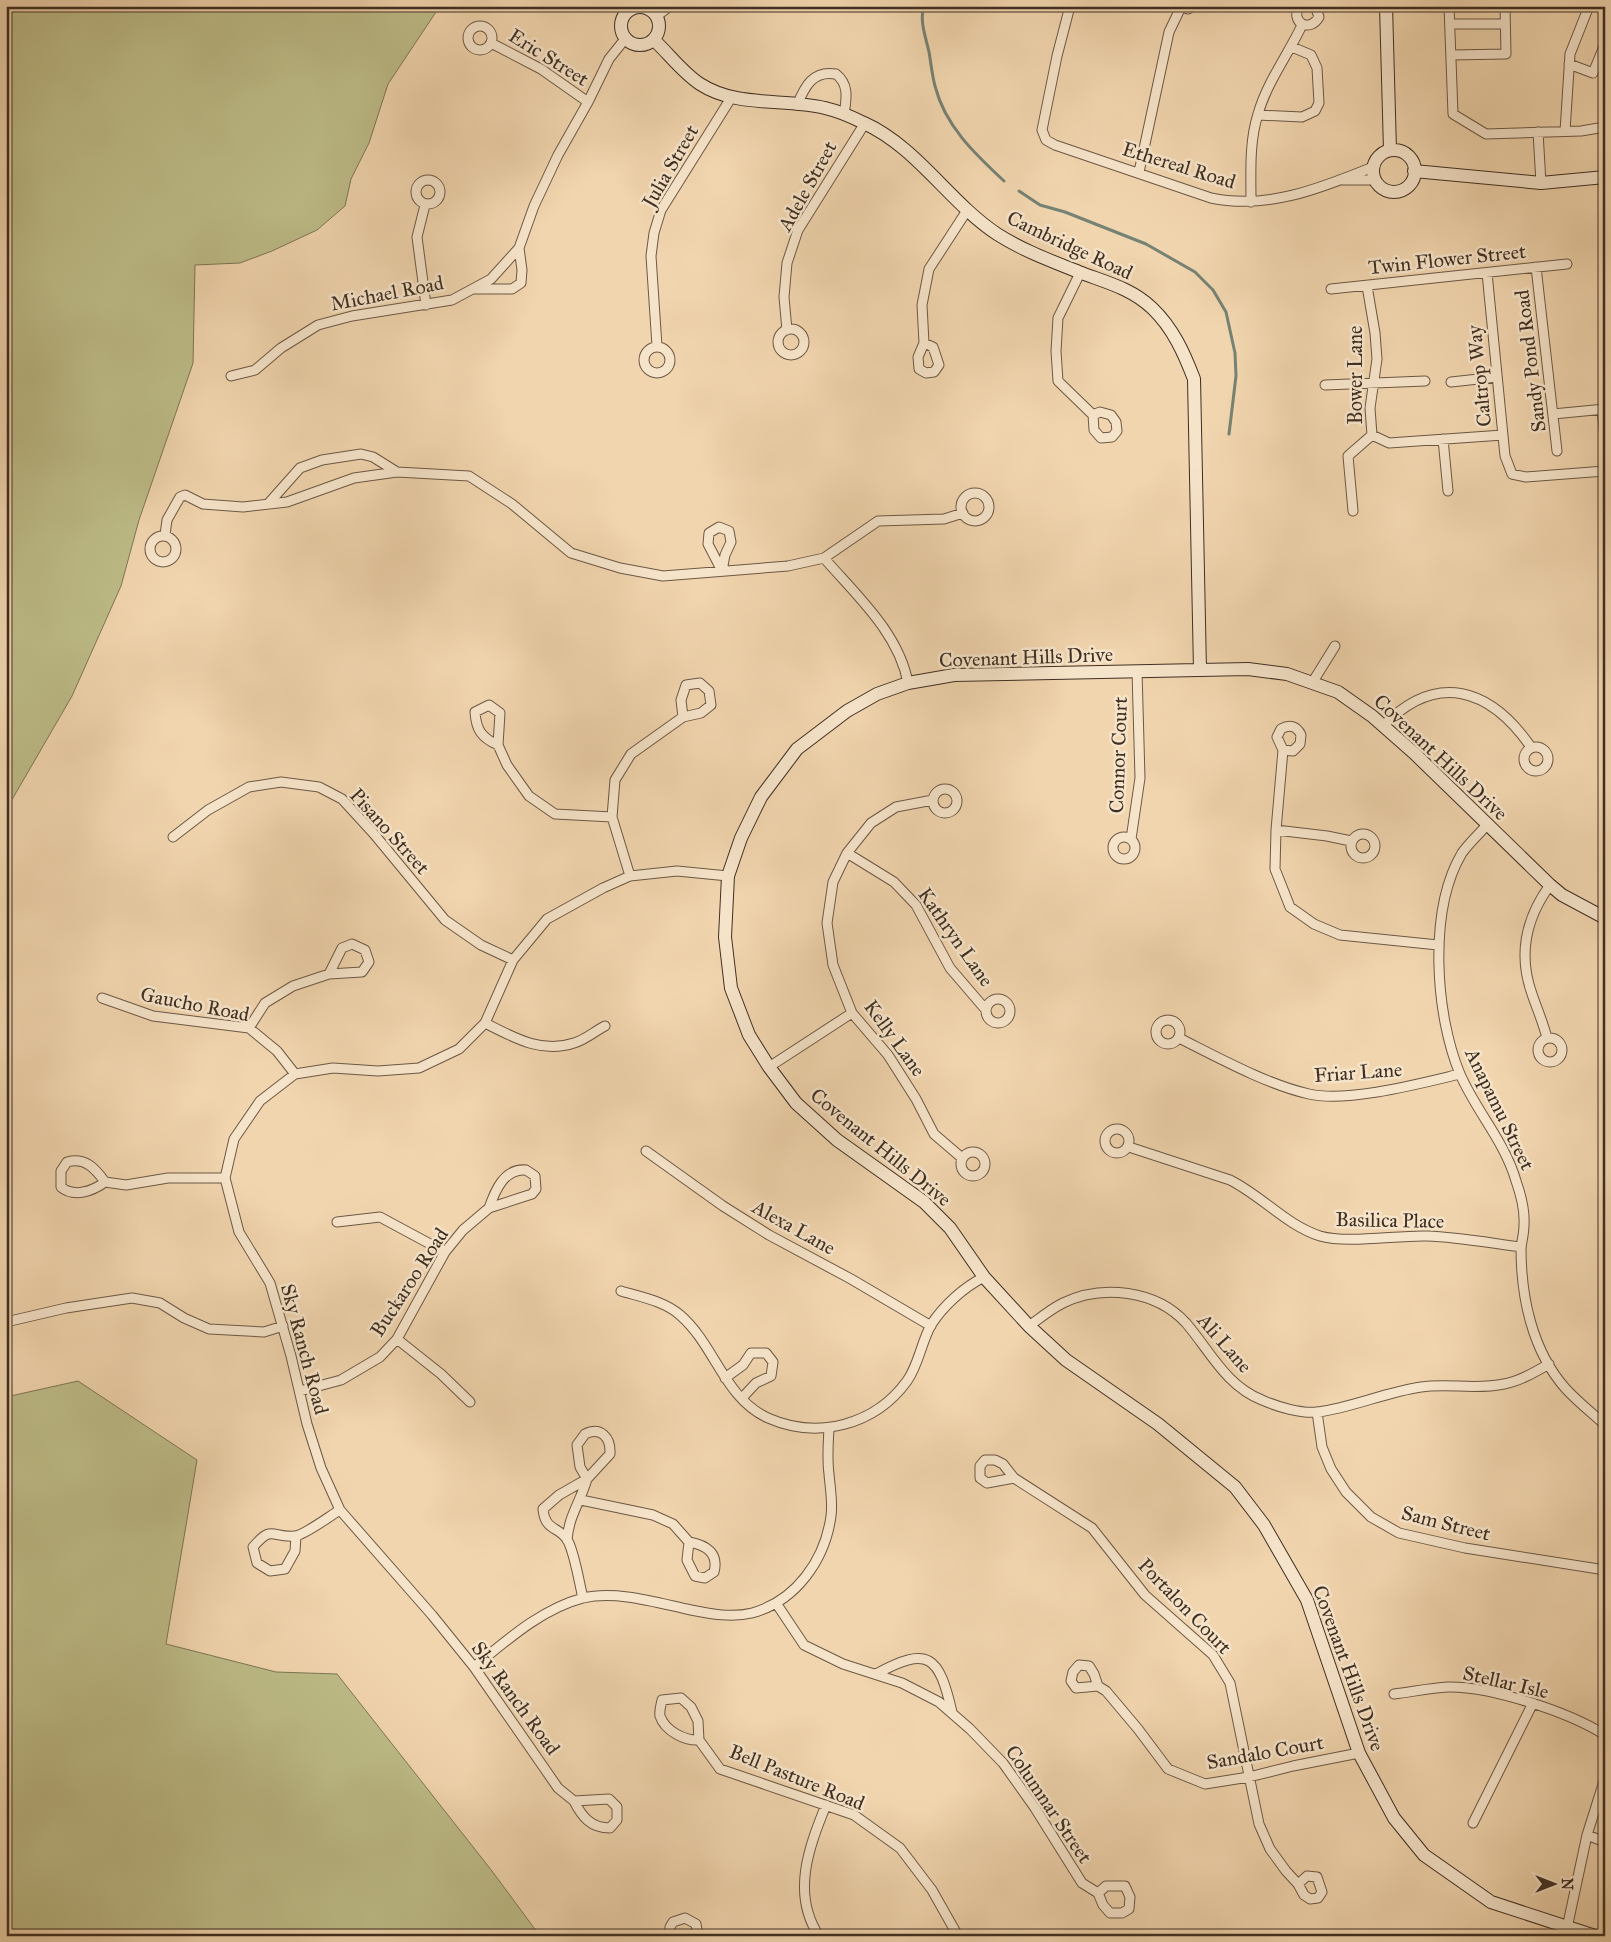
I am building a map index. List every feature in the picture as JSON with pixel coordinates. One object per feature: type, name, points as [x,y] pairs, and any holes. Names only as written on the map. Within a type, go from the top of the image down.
[{"type":"street","points":[[640,6],[647,8],[656,16],[659,28],[654,40],[642,46],[625,39],[620,27],[623,15],[628,10],[640,6]]},
{"type":"street","points":[[656,16],[670,6]]},
{"type":"street","name":"Ethereal Road","points":[[1070,6],[1057,56],[1042,130],[1046,140],[1055,145],[1212,198],[1236,203],[1276,199],[1343,180],[1374,174]]},
{"type":"street","points":[[1139,172],[1169,32],[1181,7],[1188,9],[1193,6]]},
{"type":"street","points":[[1299,6],[1296,12],[1297,19],[1302,25],[1309,26],[1315,23],[1319,17],[1315,6]]},
{"type":"street","points":[[1386,6],[1390,150]]},
{"type":"street","points":[[1449,6],[1453,114],[1486,134],[1565,131],[1605,127]]},
{"type":"street","points":[[1451,55],[1506,54],[1505,6]]},
{"type":"street","points":[[1565,131],[1570,54],[1589,6]]},
{"type":"street","points":[[1598,6],[1605,10]]},
{"type":"street","points":[[1450,24],[1505,24]]},
{"type":"street","points":[[1251,202],[1252,148],[1258,115],[1268,88],[1292,47],[1302,25]]},
{"type":"street","name":"Michael Road","points":[[231,376],[255,370],[281,348],[318,326],[352,316],[452,300],[491,279],[519,248],[534,206],[558,155],[588,102],[608,58],[625,39]]},
{"type":"street","name":"Cambridge Road","points":[[654,40],[700,84],[731,98],[825,108],[865,123],[890,139],[922,164],[968,209],[996,233],[1040,256],[1121,286],[1152,308],[1174,334],[1184,352],[1194,379],[1200,670]]},
{"type":"street","name":"Eric Street","points":[[491,43],[541,69],[588,102]]},
{"type":"street","points":[[1569,64],[1593,73],[1605,44]]},
{"type":"street","points":[[1258,115],[1302,117],[1315,112],[1319,103],[1317,68],[1311,55],[1292,47]]},
{"type":"street","points":[[797,105],[809,82],[818,75],[836,74],[846,88],[844,115]]},
{"type":"street","name":"Julia Street","points":[[656,346],[651,256],[654,233],[661,210],[731,98]]},
{"type":"street","name":"Adele Street","points":[[787,330],[784,297],[787,263],[798,230],[865,123]]},
{"type":"street","points":[[1538,132],[1541,183]]},
{"type":"street","points":[[1390,150],[1407,155],[1414,171],[1411,182],[1401,190],[1389,191],[1374,174],[1379,156],[1390,150]]},
{"type":"street","points":[[1414,171],[1541,183],[1605,177]]},
{"type":"street","points":[[425,205],[417,237],[426,305]]},
{"type":"street","points":[[924,343],[922,305],[929,269],[968,209]]},
{"type":"street","name":"Michael Road","points":[[473,289],[512,289],[520,283],[522,270],[519,248]]},
{"type":"street","name":"Twin Flower Street","points":[[1331,289],[1567,264]]},
{"type":"street","name":"Sandy Pond Road","points":[[1536,267],[1557,451]]},
{"type":"street","points":[[1080,272],[1058,318],[1056,351],[1058,381],[1093,415]]},
{"type":"street","name":"Caltrop Way","points":[[1487,273],[1505,456],[1512,474],[1526,477],[1605,471]]},
{"type":"street","name":"Bower Lane","points":[[1367,286],[1376,334],[1375,383],[1370,408],[1372,435]]},
{"type":"street","points":[[1451,382],[1497,377]]},
{"type":"street","points":[[1325,385],[1425,381]]},
{"type":"street","points":[[1553,414],[1603,409],[1605,438]]},
{"type":"street","name":"Bower Lane","points":[[1372,435],[1389,443],[1503,435]]},
{"type":"street","name":"Bower Lane","points":[[1353,511],[1348,456],[1372,435]]},
{"type":"street","points":[[1443,439],[1448,491]]},
{"type":"street","points":[[268,504],[300,468],[322,460],[361,454],[373,457],[397,472]]},
{"type":"street","points":[[165,535],[167,520],[178,497],[185,495],[203,504],[235,506],[287,502],[354,478],[397,472],[469,476],[512,504],[571,553],[620,568],[663,576],[696,575],[788,566],[824,558],[878,521],[944,519],[963,513]]},
{"type":"street","points":[[824,558],[887,632],[899,651],[906,668],[908,683]]},
{"type":"street","points":[[1312,683],[1335,646]]},
{"type":"street","name":"Covenant Hills Drive","points":[[1595,1936],[1491,1902],[1424,1855],[1394,1818],[1360,1753],[1307,1600],[1258,1517],[1235,1487],[1192,1450],[1112,1390],[1066,1360],[1029,1326],[984,1277],[950,1228],[924,1202],[837,1140],[796,1103],[769,1067],[749,1035],[731,988],[725,937],[728,876],[741,838],[761,797],[797,749],[847,711],[877,694],[908,683],[954,675],[1248,669],[1287,674],[1338,692],[1383,726],[1414,753],[1550,885],[1603,915]]},
{"type":"street","name":"Connor Court","points":[[1131,839],[1140,778],[1137,671]]},
{"type":"street","points":[[1383,726],[1400,710],[1417,700],[1450,694],[1464,694],[1479,699],[1499,710],[1531,747]]},
{"type":"street","points":[[630,876],[612,816],[615,780],[631,754],[683,717]]},
{"type":"street","points":[[498,745],[507,765],[530,796],[555,814],[612,816]]},
{"type":"street","points":[[1283,750],[1276,830],[1275,869],[1290,907],[1314,924],[1340,935],[1438,945]]},
{"type":"street","name":"Pisano Street","points":[[174,837],[208,810],[249,787],[282,782],[319,787],[342,799],[374,834],[445,920],[481,945],[513,960]]},
{"type":"street","name":"Kelly Lane","points":[[933,800],[896,807],[871,823],[847,853],[833,882],[827,924],[833,965],[852,1013],[888,1054],[916,1099],[934,1134],[962,1158]]},
{"type":"street","name":"Anapamu Street","points":[[1487,825],[1462,853],[1445,896],[1438,945],[1440,988],[1449,1038],[1460,1074],[1502,1148],[1516,1178],[1521,1195],[1524,1226],[1521,1247],[1526,1302],[1531,1325],[1549,1364],[1566,1388],[1605,1425]]},
{"type":"street","points":[[1276,830],[1328,836],[1351,841]]},
{"type":"street","name":"Kathryn Lane","points":[[847,853],[894,882],[916,905],[950,968],[986,1010]]},
{"type":"street","name":"Sky Ranch Road","points":[[574,1801],[608,1799],[617,1807],[616,1820],[610,1828],[598,1828],[581,1814],[574,1801],[558,1788],[474,1667],[432,1615],[340,1510],[321,1468],[270,1283],[239,1232],[226,1178],[234,1138],[260,1101],[295,1074],[332,1068],[378,1071],[419,1068],[459,1049],[485,1023],[513,960],[547,919],[603,888],[630,876],[677,870],[728,876]]},
{"type":"street","points":[[1547,1038],[1525,969],[1525,942],[1534,911],[1550,885]]},
{"type":"street","points":[[249,1028],[265,1003],[292,986],[329,974],[362,972],[369,962],[365,950],[352,944],[342,948],[329,974]]},
{"type":"street","name":"Gaucho Road","points":[[102,998],[153,1016],[249,1028],[276,1051],[295,1074]]},
{"type":"street","points":[[769,1067],[852,1013]]},
{"type":"street","points":[[485,1023],[523,1042],[551,1048],[575,1043],[605,1026]]},
{"type":"street","name":"Friar Lane","points":[[1179,1038],[1278,1084],[1310,1094],[1334,1095],[1410,1086],[1460,1074]]},
{"type":"street","name":"Basilica Place","points":[[1128,1147],[1230,1180],[1244,1187],[1290,1222],[1320,1236],[1344,1238],[1436,1236],[1521,1247]]},
{"type":"street","name":"Alexa Lane","points":[[646,1151],[723,1206],[769,1235],[851,1279],[931,1326]]},
{"type":"street","points":[[105,1182],[88,1163],[80,1160],[67,1162],[60,1171],[62,1187],[66,1191],[84,1192],[96,1188],[105,1182],[126,1184],[168,1178],[226,1178]]},
{"type":"street","name":"Buckaroo Road","points":[[300,1391],[340,1380],[357,1372],[380,1357],[397,1339],[445,1252],[463,1230],[488,1208],[532,1194],[536,1189],[535,1176],[526,1170],[515,1170],[497,1188],[488,1208]]},
{"type":"street","points":[[337,1222],[380,1217],[445,1252]]},
{"type":"street","points":[[621,1291],[658,1302],[681,1315],[725,1378],[742,1398],[760,1413],[775,1421],[798,1427],[828,1429],[865,1417],[887,1404],[912,1373],[931,1326],[957,1295],[984,1277]]},
{"type":"street","name":"Ali Lane","points":[[1029,1326],[1063,1303],[1078,1298],[1103,1292],[1142,1296],[1174,1312],[1221,1369],[1245,1391],[1278,1406],[1317,1412],[1422,1387],[1477,1387],[1506,1384],[1549,1364]]},
{"type":"street","points":[[6,1322],[66,1308],[132,1298],[160,1304],[184,1318],[209,1329],[264,1332],[283,1326]]},
{"type":"street","points":[[397,1339],[441,1374],[470,1402]]},
{"type":"street","points":[[725,1378],[743,1365],[751,1353],[766,1353],[773,1362],[771,1376],[756,1383],[742,1398]]},
{"type":"street","name":"Sam Street","points":[[1317,1412],[1322,1447],[1331,1469],[1346,1492],[1371,1517],[1400,1533],[1465,1548],[1605,1570]]},
{"type":"street","points":[[474,1667],[515,1633],[551,1612],[583,1598],[632,1597],[722,1615],[751,1613],[776,1603],[801,1585],[824,1547],[832,1514],[828,1471],[828,1429]]},
{"type":"street","points":[[567,1540],[549,1527],[544,1518],[543,1509],[559,1495],[587,1479],[610,1454],[608,1440],[604,1434],[598,1432],[585,1434],[577,1445],[580,1467],[587,1479],[581,1500],[571,1514],[567,1540],[583,1598]]},
{"type":"street","name":"Portalon Court","points":[[1014,1478],[1092,1528],[1145,1596],[1213,1655],[1230,1683],[1259,1824],[1270,1849],[1298,1884]]},
{"type":"street","points":[[581,1500],[653,1514],[672,1524],[688,1542]]},
{"type":"street","points":[[296,1536],[295,1551],[285,1569],[270,1571],[257,1563],[253,1547],[264,1535],[276,1533],[296,1536],[340,1510]]},
{"type":"street","name":"Columnar Street","points":[[776,1603],[804,1644],[843,1664],[902,1683],[939,1702],[952,1712],[1003,1763],[1035,1808],[1082,1883],[1098,1893]]},
{"type":"street","points":[[876,1674],[897,1663],[916,1658],[925,1659],[934,1664],[943,1677],[952,1712]]},
{"type":"street","name":"Sandalo Court","points":[[1098,1686],[1106,1691],[1138,1728],[1168,1769],[1205,1784],[1249,1777],[1292,1766],[1360,1753]]},
{"type":"street","name":"Stellar Isle","points":[[1394,1694],[1449,1687],[1491,1693],[1533,1703],[1586,1723],[1605,1735]]},
{"type":"street","name":"Bell Pasture Road","points":[[699,1740],[688,1741],[665,1726],[659,1714],[662,1700],[681,1698],[691,1707],[698,1721],[699,1740],[720,1769],[854,1815],[900,1848],[932,1890],[958,1936]]},
{"type":"street","points":[[1473,1823],[1533,1703]]},
{"type":"street","points":[[1567,1928],[1587,1836],[1605,1778]]},
{"type":"street","points":[[819,1936],[806,1904],[804,1877],[808,1853],[826,1806]]},
{"type":"street","points":[[1587,1836],[1605,1842]]},
{"type":"street","points":[[670,1936],[670,1927],[673,1922],[685,1918],[696,1924],[698,1936]]},
{"type":"shaded area","points":[[6,6],[440,6],[388,84],[369,143],[351,179],[345,206],[317,230],[272,251],[240,263],[195,265],[193,363],[139,520],[121,586],[72,696],[6,810]]},
{"type":"shaded area","points":[[78,1381],[197,1460],[166,1644],[276,1672],[337,1674],[492,1871],[540,1936],[6,1936],[6,1397]]},
{"type":"waterway","points":[[924,6],[922,17],[934,82],[946,114],[972,150],[1004,181]]},
{"type":"waterway","points":[[1019,191],[1040,205],[1065,212],[1146,244],[1195,272],[1213,290],[1226,312],[1235,353],[1236,376],[1229,434]]}]
